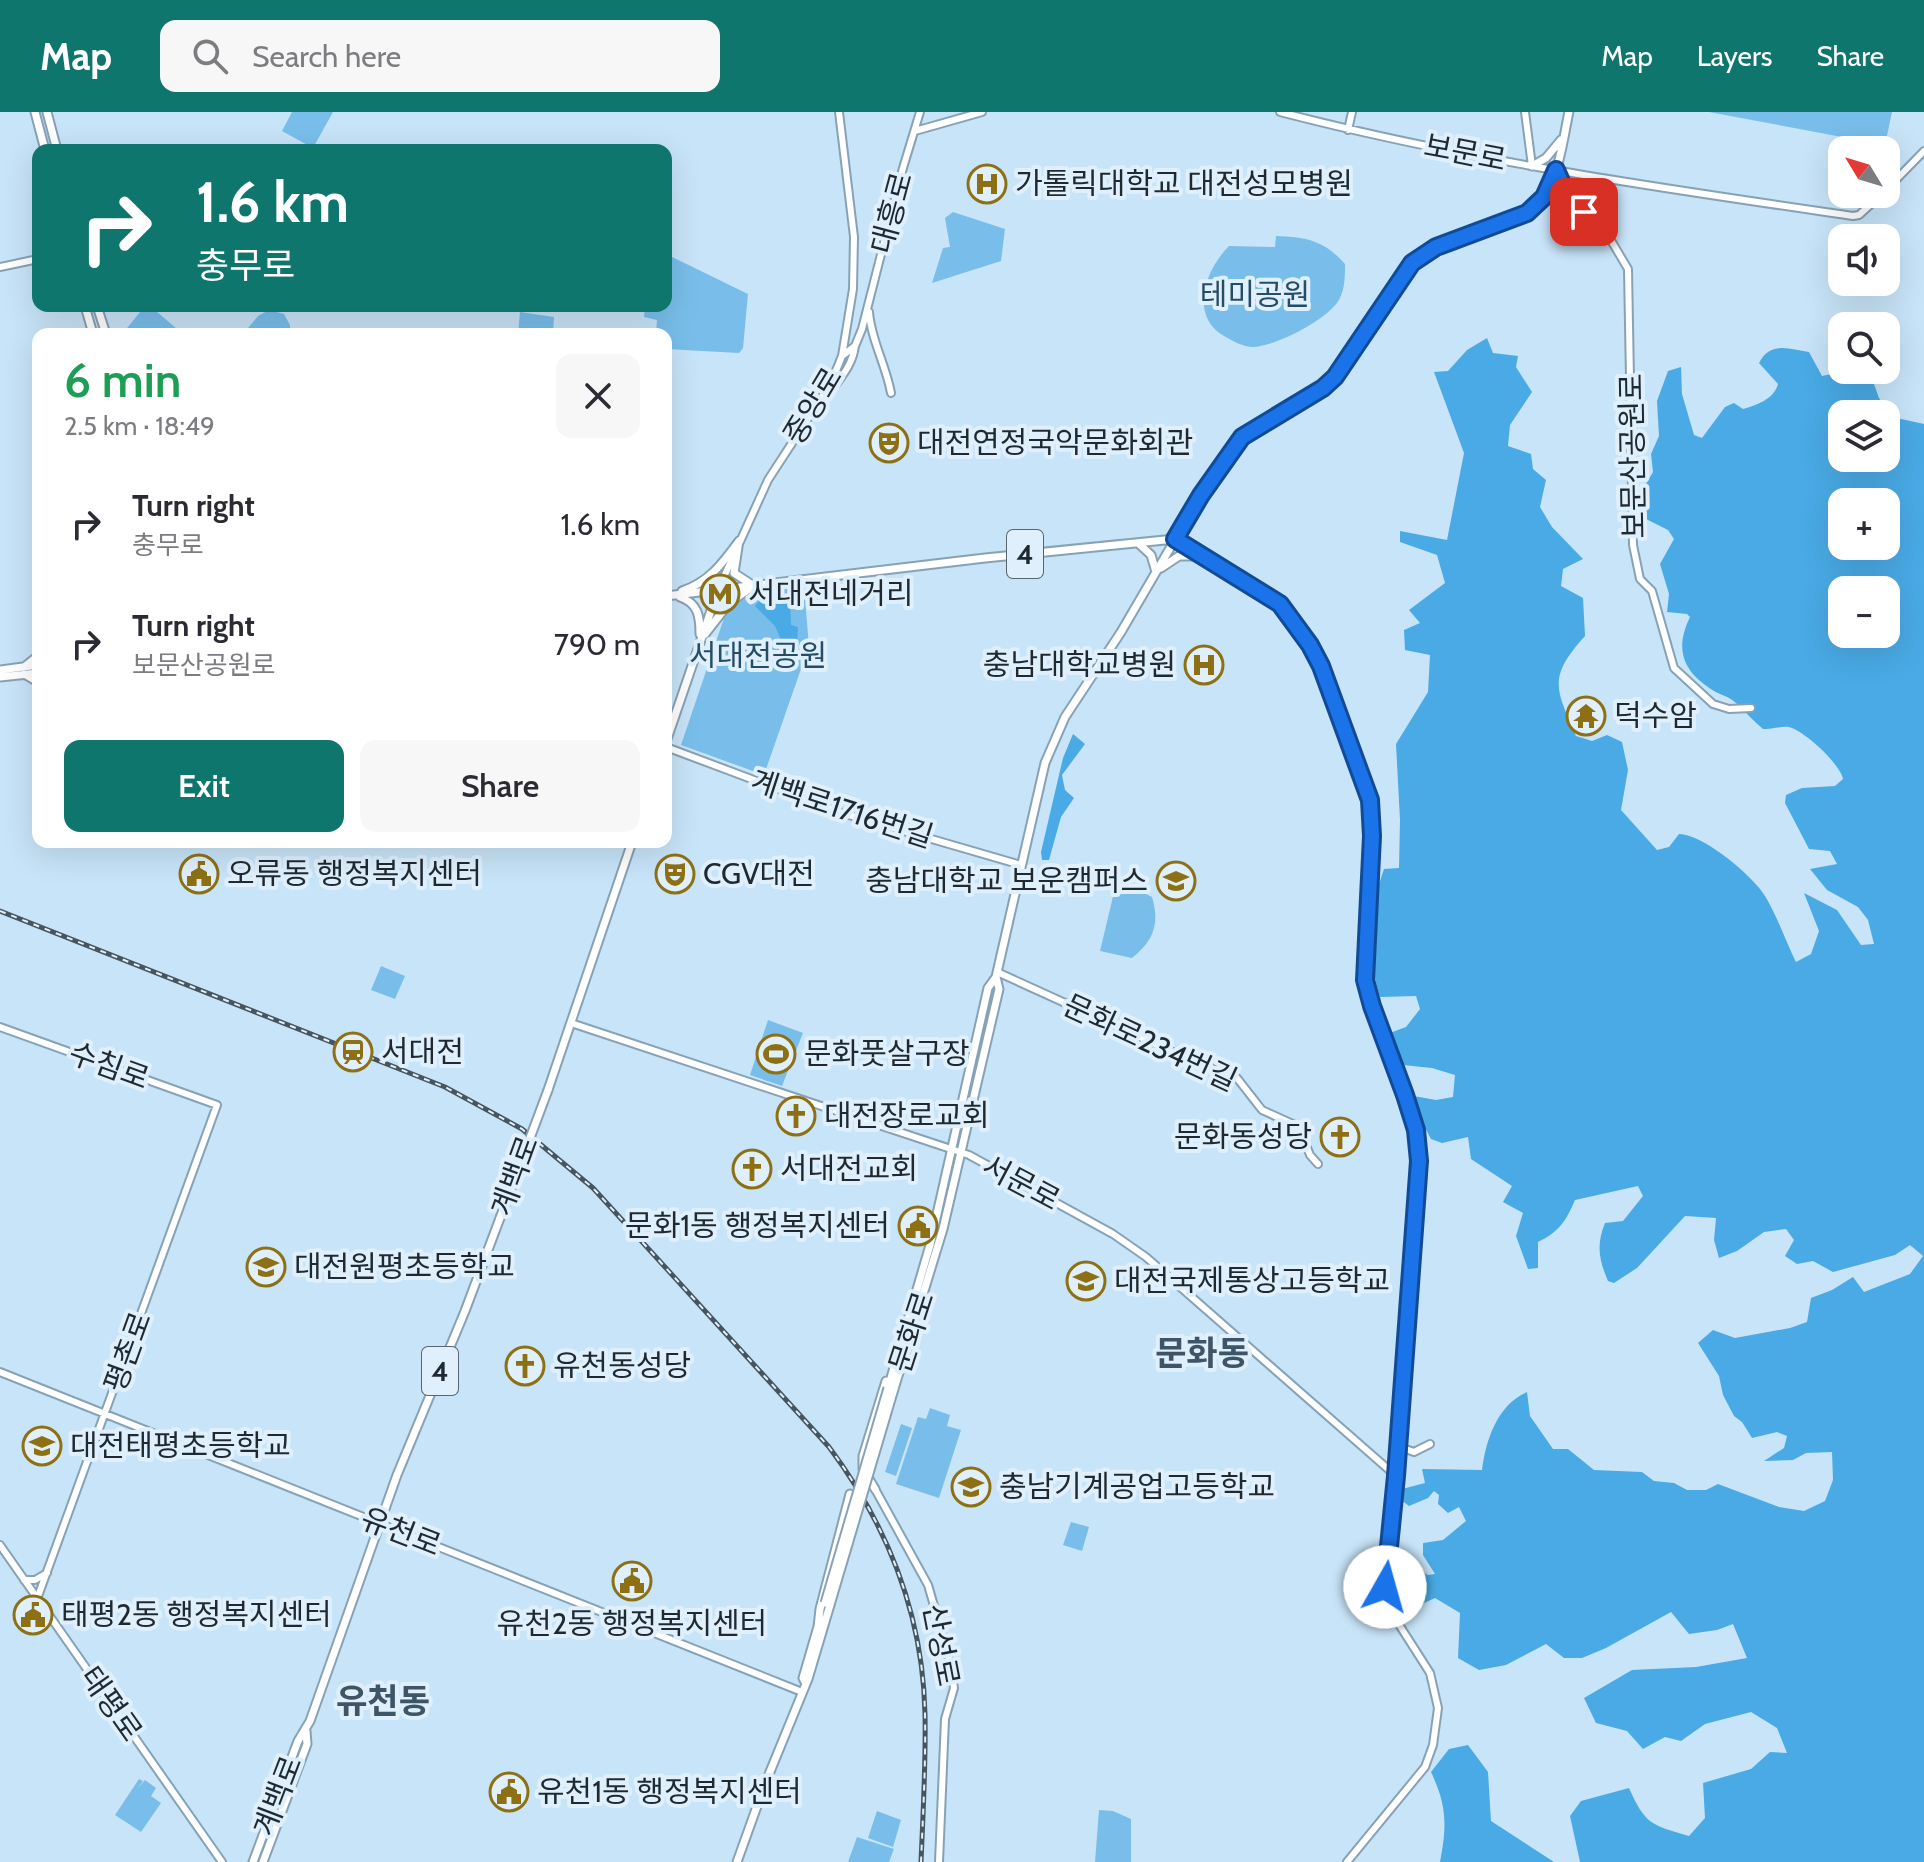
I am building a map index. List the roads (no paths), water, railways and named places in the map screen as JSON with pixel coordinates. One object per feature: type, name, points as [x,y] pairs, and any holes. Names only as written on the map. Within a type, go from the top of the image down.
[{"type":"main road","points":[[35,112],[43,144]]},
{"type":"main road","points":[[47,112],[55,144]]},
{"type":"main road","name":"중앙로","points":[[718,590],[768,480],[831,383],[842,356],[853,289],[854,237],[839,112]]},
{"type":"main road","points":[[915,131],[920,112]]},
{"type":"main road","name":"대흥로","points":[[831,383],[837,383],[853,357],[915,131],[982,112]]},
{"type":"main road","name":"보문로","points":[[1280,112],[1348,130],[1556,170],[1853,216],[1867,208]]},
{"type":"main road","points":[[1348,130],[1352,112]]},
{"type":"main road","points":[[1525,112],[1532,166],[1546,158],[1563,138]]},
{"type":"main road","name":"문화로","points":[[891,1388],[899,1373],[936,1253],[988,988],[996,975],[1053,739],[1201,495],[1242,437],[1323,388],[1335,377],[1412,263],[1436,247],[1527,213],[1544,197],[1556,170],[1569,112]]},
{"type":"main road","points":[[1900,176],[1924,151]]},
{"type":"main road","name":"보문산공원로","points":[[1556,170],[1566,193],[1603,232],[1628,269],[1633,545],[1640,579],[1652,591],[1674,668],[1713,704],[1729,709],[1751,708]]},
{"type":"main road","points":[[0,267],[32,260]]},
{"type":"main road","points":[[869,303],[872,333],[887,372],[891,393]]},
{"type":"main road","points":[[842,356],[855,346]]},
{"type":"main road","points":[[1175,539],[1280,604],[1310,645],[1321,666],[1370,800],[1372,836],[1365,980],[1416,1130],[1419,1161],[1386,1597],[1391,1612],[1430,1673],[1437,1699],[1438,1724],[1425,1767],[1347,1862]]},
{"type":"main road","name":"4","points":[[754,586],[1175,539]]},
{"type":"main road","points":[[739,541],[734,573],[754,586]]},
{"type":"main road","points":[[672,594],[704,582],[715,573],[739,541]]},
{"type":"main road","points":[[1136,542],[1147,549],[1156,572],[1179,556],[1199,556]]},
{"type":"main road","points":[[672,595],[754,586]]},
{"type":"main road","points":[[700,640],[730,602],[754,586]]},
{"type":"main road","points":[[672,726],[718,590]]},
{"type":"main road","points":[[672,596],[685,598],[698,609],[700,640]]},
{"type":"main road","points":[[24,670],[32,662]]},
{"type":"main road","points":[[0,677],[32,667]]},
{"type":"main road","points":[[0,670],[32,672]]},
{"type":"main road","points":[[24,670],[32,677]]},
{"type":"main road","name":"계백로1716번길","points":[[672,747],[842,813],[1021,865]]},
{"type":"main road","name":"계백로","points":[[253,1862],[298,1741],[306,1731],[380,1523],[548,1090],[630,848]]},
{"type":"main road","name":"문화로234번길","points":[[996,975],[1237,1078],[1262,1110],[1295,1125],[1318,1164]]},
{"type":"main road","name":"서문로","points":[[571,1023],[956,1150],[1129,1243],[1396,1476]]},
{"type":"main road","name":"수침로","points":[[0,1027],[217,1105]]},
{"type":"main road","name":"평촌로","points":[[37,1599],[217,1105]]},
{"type":"main road","name":"문화로","points":[[737,1862],[802,1692],[803,1678],[828,1604],[891,1388],[956,1150]]},
{"type":"main road","points":[[875,1489],[863,1469],[863,1456],[888,1374],[896,1361]]},
{"type":"main road","name":"유천로","points":[[0,1372],[802,1692]]},
{"type":"main road","points":[[875,1489],[873,1469],[900,1382],[899,1373]]},
{"type":"main road","points":[[1397,1446],[1414,1452],[1430,1444]]},
{"type":"main road","name":"산성로","points":[[875,1489],[928,1585],[948,1654],[954,1688],[945,1719],[939,1862]]},
{"type":"main road","points":[[821,1626],[820,1609],[850,1494]]},
{"type":"main road","points":[[821,1626],[835,1597],[859,1506]]},
{"type":"main road","name":"태평로","points":[[0,1545],[222,1862]]},
{"type":"main road","points":[[24,1580],[35,1580],[47,1572]]},
{"type":"main road","name":"계백로","points":[[263,1862],[307,1744],[306,1731]]},
{"type":"railway","points":[[0,911],[445,1087],[522,1129],[593,1188],[829,1447],[869,1508],[885,1540],[909,1607],[923,1677],[925,1751],[921,1862]]},
{"type":"place","name":"가톨릭대학교 대전성모병원","points":[[987,184]]},
{"type":"place","name":"대전연정국악문화회관","points":[[889,443]]},
{"type":"place","name":"서대전네거리","points":[[720,594]]},
{"type":"place","name":"충남대학교병원","points":[[1204,665]]},
{"type":"place","name":"덕수암","points":[[1586,716]]},
{"type":"place","name":"오류동 행정복지센터","points":[[199,874]]},
{"type":"place","name":"CGV대전","points":[[675,874]]},
{"type":"place","name":"충남대학교 보운캠퍼스","points":[[1176,881]]},
{"type":"place","name":"서대전","points":[[353,1052]]},
{"type":"place","name":"문화풋살구장","points":[[776,1054]]},
{"type":"place","name":"대전장로교회","points":[[796,1116]]},
{"type":"place","name":"문화동성당","points":[[1340,1137]]},
{"type":"place","name":"서대전교회","points":[[752,1169]]},
{"type":"place","name":"문화1동 행정복지센터","points":[[918,1226]]},
{"type":"place","name":"대전원평초등학교","points":[[266,1267]]},
{"type":"place","name":"대전국제통상고등학교","points":[[1086,1281]]},
{"type":"place","name":"유천동성당","points":[[525,1366]]},
{"type":"place","name":"대전태평초등학교","points":[[42,1446]]},
{"type":"place","name":"충남기계공업고등학교","points":[[971,1487]]},
{"type":"place","name":"유천2동 행정복지센터","points":[[632,1581]]},
{"type":"place","name":"태평2동 행정복지센터","points":[[33,1615]]},
{"type":"place","name":"유천1동 행정복지센터","points":[[509,1792]]},
{"type":"district","name":"문화동","points":[[1202,1353]]},
{"type":"district","name":"유천동","points":[[383,1701]]},
{"type":"park label","name":"테미공원","points":[[1255,295]]},
{"type":"park label","name":"서대전공원","points":[[758,656]]}]
